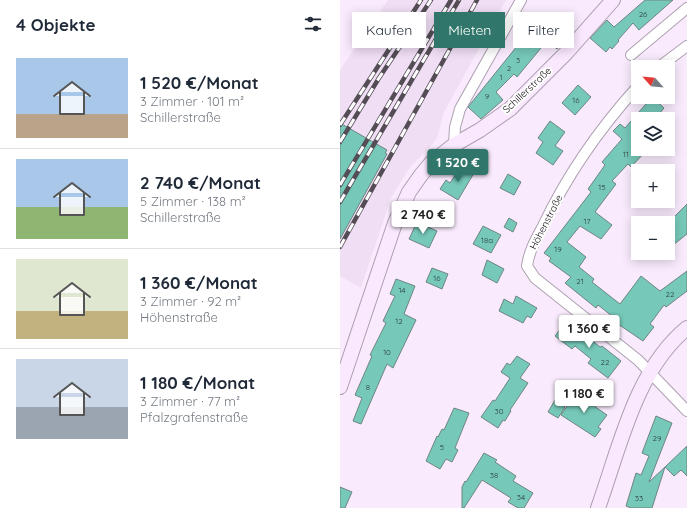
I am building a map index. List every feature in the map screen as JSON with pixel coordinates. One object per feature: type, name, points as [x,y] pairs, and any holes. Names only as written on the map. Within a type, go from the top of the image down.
[{"type":"street","points":[[454,145],[455,127],[460,109],[521,0]]},
{"type":"street","name":"Schillerstraße","points":[[340,387],[396,223],[409,192],[431,163],[454,145],[480,130],[510,109],[566,53],[613,0]]},
{"type":"street","points":[[631,55],[687,8]]},
{"type":"street","points":[[668,60],[687,46]]},
{"type":"street","name":"Höhenstraße","points":[[631,93],[592,143],[565,185],[531,249],[527,266],[535,278],[651,372],[687,411]]},
{"type":"street","points":[[598,508],[630,417],[651,372],[662,354],[687,328]]},
{"type":"shaded area","points":[[388,0],[506,0],[499,12],[434,12],[434,48],[479,48],[444,112],[437,138],[410,167],[391,198],[361,288],[340,276],[340,70],[355,48],[426,48],[426,12],[380,12]]},
{"type":"building","points":[[645,0],[673,0],[639,30],[633,23],[612,49],[610,47],[606,52],[590,38],[607,20],[614,27]]},
{"type":"building","points":[[516,48],[541,48],[517,77],[514,74],[496,92],[503,100],[481,119],[468,107]]},
{"type":"building","points":[[578,85],[591,97],[575,115],[562,103]]},
{"type":"building","points":[[646,104],[660,104],[664,108],[661,112],[639,112]]},
{"type":"building","points":[[550,121],[565,132],[555,146],[563,151],[553,165],[536,153],[543,142],[538,138]]},
{"type":"building","points":[[631,121],[631,156],[641,156],[634,164],[631,164],[631,167],[628,164],[612,181],[616,184],[595,212],[612,225],[601,239],[580,226],[567,242],[586,257],[579,267],[594,279],[592,282],[620,304],[641,276],[660,291],[687,271],[687,291],[666,307],[664,305],[650,324],[654,327],[643,341],[615,322],[617,320],[598,305],[596,308],[565,283],[571,277],[549,261],[551,258],[544,253],[591,192],[588,189],[605,165],[602,162],[622,139],[613,131],[620,124],[625,128]]},
{"type":"building","points":[[340,123],[387,150],[385,153],[387,154],[340,239]]},
{"type":"building","points":[[461,166],[474,173],[458,200],[440,189],[446,180],[450,183]]},
{"type":"building","points":[[508,174],[521,182],[514,195],[500,188]]},
{"type":"building","points":[[687,204],[687,234],[675,243],[675,216]]},
{"type":"building","points":[[509,218],[517,223],[513,232],[504,227]]},
{"type":"building","points":[[417,222],[437,231],[429,248],[409,239]]},
{"type":"building","points":[[483,226],[501,235],[491,253],[473,244]]},
{"type":"building","points":[[487,260],[504,269],[497,283],[482,275]]},
{"type":"building","points":[[432,268],[448,274],[442,289],[426,282]]},
{"type":"building","points":[[396,279],[415,286],[404,314],[416,320],[393,368],[387,364],[361,424],[353,421],[362,398],[355,395],[372,356],[370,355],[386,323],[383,321],[395,296],[390,294]]},
{"type":"building","points":[[516,296],[537,308],[531,318],[527,316],[523,323],[499,311],[504,299],[513,304]]},
{"type":"building","points":[[567,320],[600,347],[602,346],[621,361],[608,378],[588,363],[591,359],[575,346],[572,349],[555,336]]},
{"type":"building","points":[[517,356],[530,364],[520,378],[528,383],[510,410],[511,411],[505,421],[503,420],[498,428],[481,417],[493,400],[495,401],[510,378],[501,372],[507,363],[510,365]]},
{"type":"building","points":[[578,390],[586,395],[584,399],[607,415],[598,427],[601,429],[595,437],[561,415]]},
{"type":"building","points":[[555,400],[565,407],[558,418],[548,412]]},
{"type":"building","points":[[454,408],[469,413],[455,448],[458,450],[452,462],[446,459],[440,469],[426,461],[437,436],[438,437],[442,429],[444,430]]},
{"type":"building","points":[[656,416],[672,423],[649,482],[665,467],[652,508],[631,508],[626,506],[636,473],[641,475],[649,456],[642,453]]},
{"type":"building","points":[[687,446],[687,476],[681,470],[674,476],[665,467]]},
{"type":"building","points":[[484,453],[497,460],[495,462],[516,476],[513,481],[533,493],[524,508],[518,508],[508,502],[511,498],[482,480],[464,508],[462,508],[462,487]]},
{"type":"building","points":[[340,487],[352,492],[345,508],[340,508]]},
{"type":"railway","points":[[340,125],[421,0]]},
{"type":"railway","points":[[340,142],[379,78],[431,0]]},
{"type":"railway","points":[[340,185],[451,0]]},
{"type":"railway","points":[[340,202],[459,0]]},
{"type":"railway","points":[[340,247],[477,0]]}]
